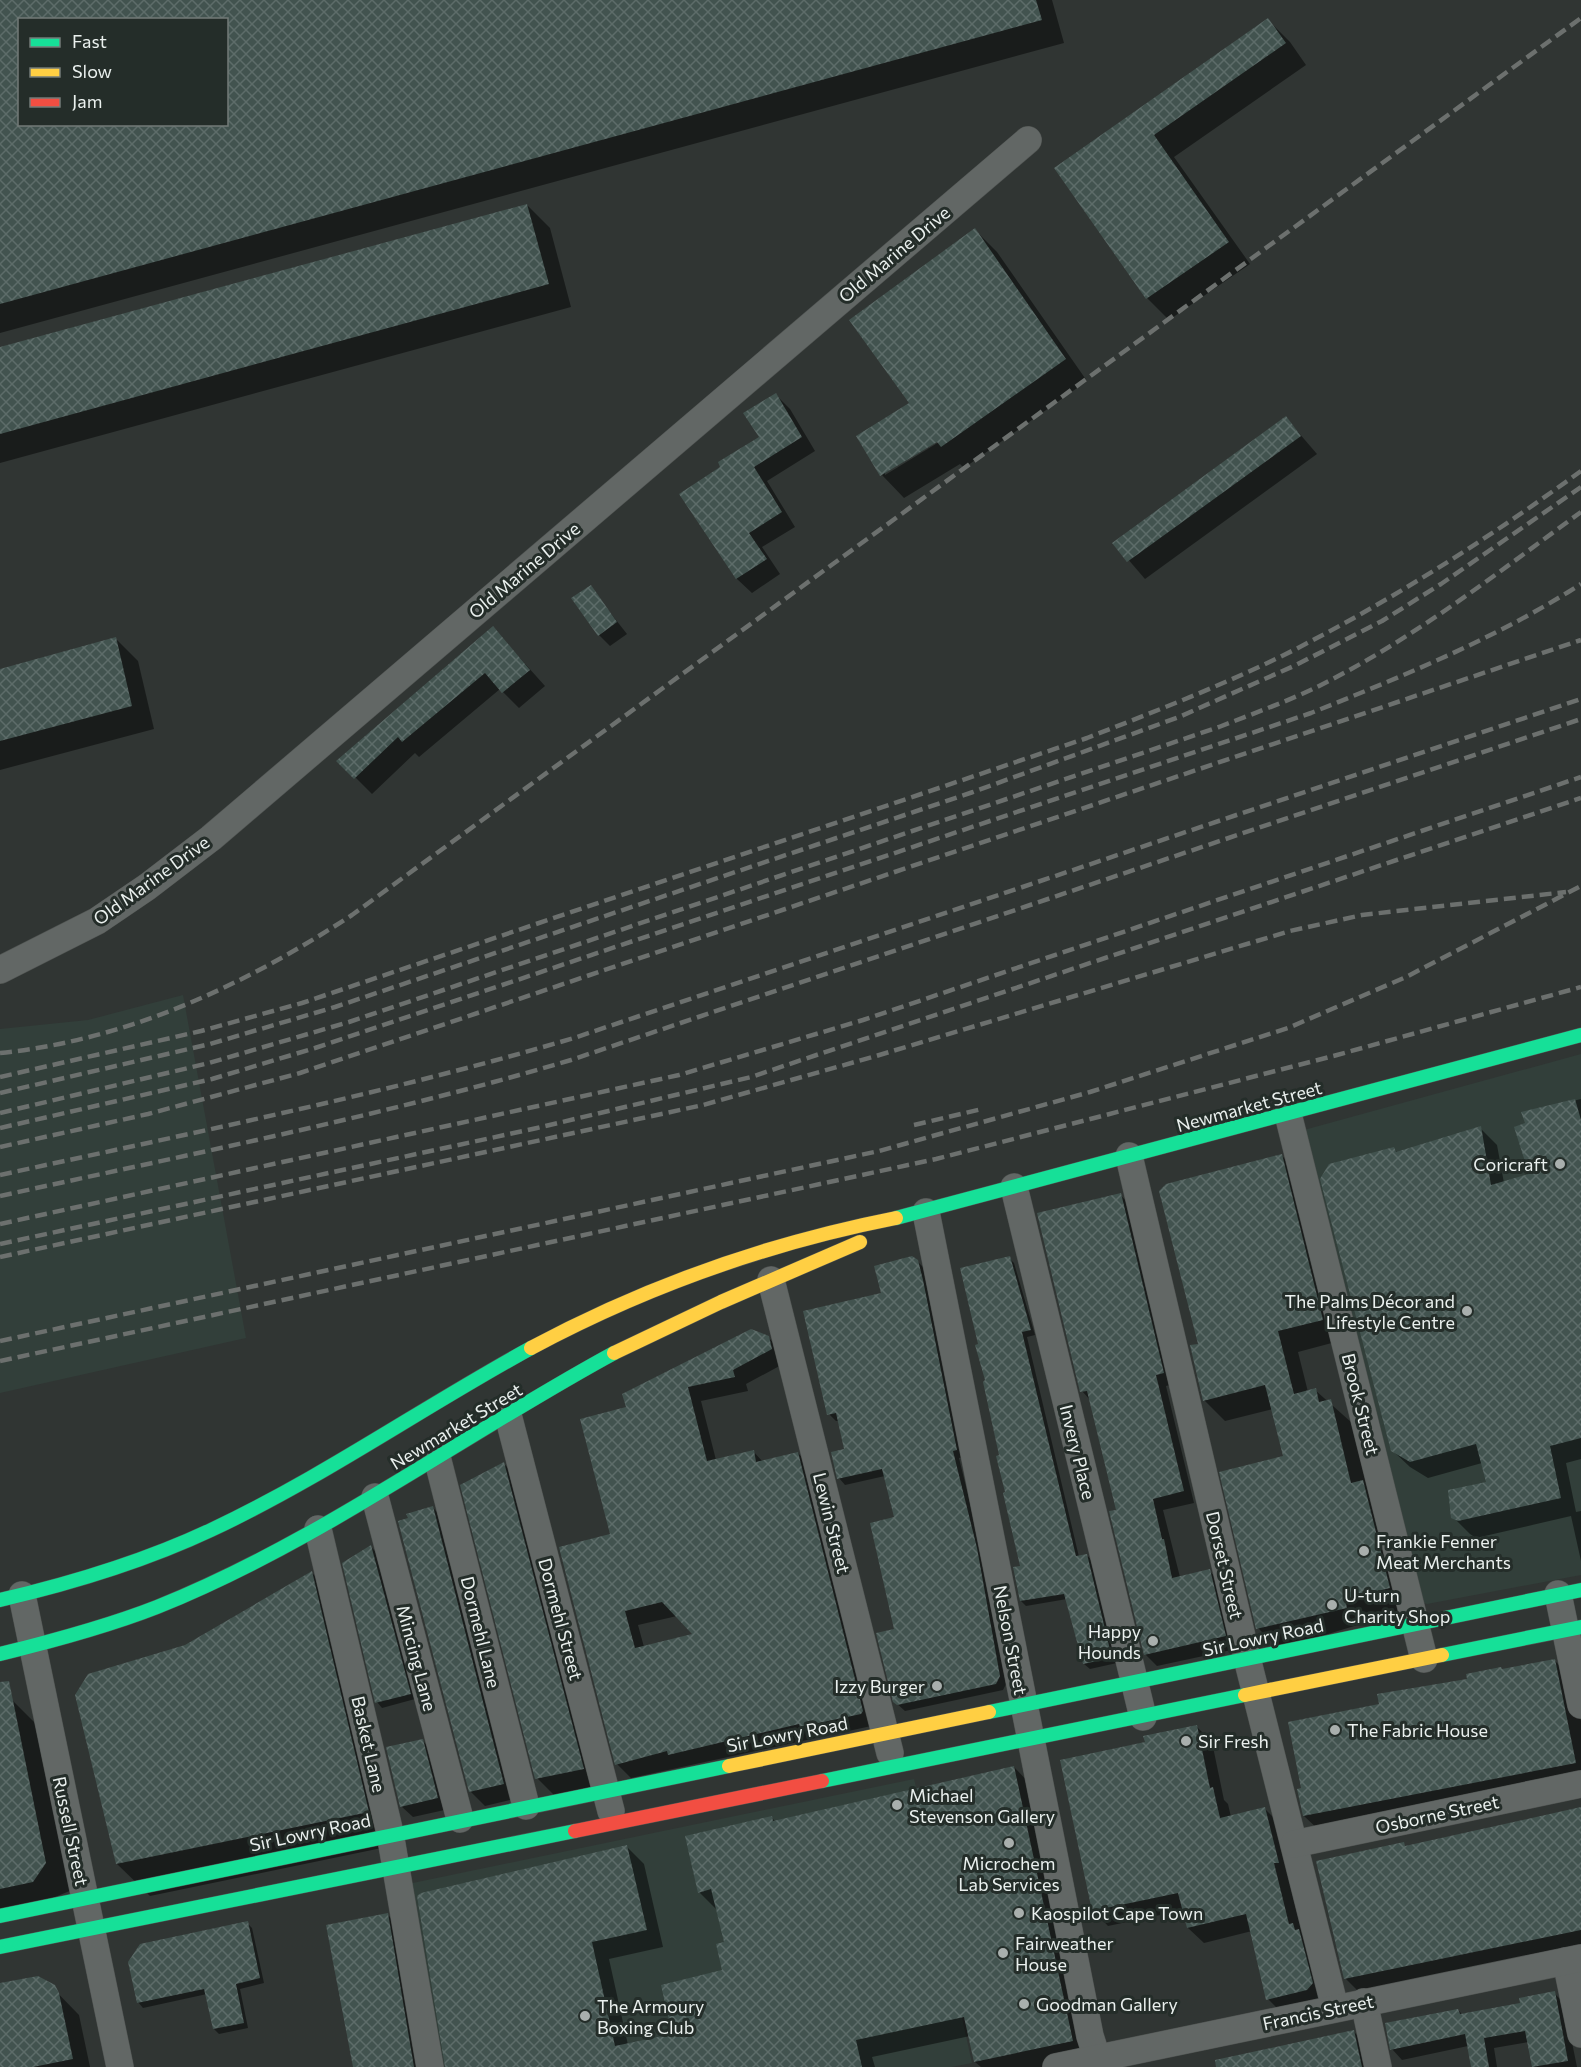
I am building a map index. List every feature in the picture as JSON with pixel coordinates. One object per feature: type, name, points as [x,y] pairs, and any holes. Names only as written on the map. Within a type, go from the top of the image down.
[{"type":"main road","name":"Newmarket Street","points":[[11,1598],[85,1578],[161,1552],[225,1523],[542,1342],[634,1297],[744,1255],[875,1221],[926,1212],[1581,1035]]},
{"type":"main road","name":"Newmarket Street","points":[[0,1654],[127,1621],[268,1557],[375,1497],[437,1457],[588,1368],[666,1327],[926,1212]]},
{"type":"main road","name":"Sir Lowry Road","points":[[0,1916],[390,1833],[1570,1592]]},
{"type":"main road","points":[[0,1947],[1573,1629]]},
{"type":"street","name":"Old Marine Drive","points":[[0,970],[97,921],[147,887],[210,838],[1028,140]]},
{"type":"street","name":"Brook Street","points":[[1288,1114],[1424,1659]]},
{"type":"street","name":"Dorset Street","points":[[1129,1156],[1247,1658],[1335,2008]]},
{"type":"street","name":"Invery Place","points":[[1014,1187],[1143,1717]]},
{"type":"street","name":"Nelson Street","points":[[926,1212],[1089,2036],[1099,2063]]},
{"type":"street","name":"Lewin Street","points":[[771,1280],[893,1767]]},
{"type":"street","name":"Dormehl Street","points":[[508,1415],[614,1823]]},
{"type":"street","name":"Dormehl Lane","points":[[437,1457],[526,1806]]},
{"type":"street","name":"Mincing Lane","points":[[375,1497],[460,1819]]},
{"type":"street","name":"Basket Lane","points":[[318,1529],[390,1833],[430,2067]]},
{"type":"street","points":[[1570,1592],[1581,1704]]},
{"type":"street","name":"Russell Street","points":[[11,1598],[33,1647],[120,2067]]},
{"type":"street","name":"Osborne Street","points":[[1294,1844],[1581,1784]]},
{"type":"street","points":[[1573,1960],[1581,2034]]},
{"type":"street","name":"Francis Street","points":[[1056,2067],[1099,2063],[1335,2008],[1573,1960]]},
{"type":"street","points":[[1364,2002],[1378,2067]]},
{"type":"shaded area","points":[[183,995],[246,1338],[0,1393],[0,1029],[88,1020]]},
{"type":"shaded area","name":"The Palms Décor and Lifestyle Centre","points":[[1581,1054],[1581,1575],[1427,1604],[1424,1603],[1304,1130]]},
{"type":"shaded area","points":[[914,1779],[934,1858],[927,1861],[972,2063],[951,2067],[436,2067],[403,1885]]},
{"type":"building","points":[[0,0],[1036,0],[1042,20],[0,304]]},
{"type":"building","points":[[1268,18],[1286,43],[1154,135],[1229,242],[1146,299],[1054,168]]},
{"type":"building","points":[[527,204],[549,284],[0,434],[0,347]]},
{"type":"building","points":[[975,228],[1066,359],[941,447],[937,442],[880,476],[856,436],[909,403],[849,320]]},
{"type":"building","points":[[776,393],[802,437],[754,467],[782,512],[749,533],[767,559],[736,579],[679,494],[720,467],[718,462],[759,437],[743,413]]},
{"type":"building","points":[[1286,416],[1301,436],[1127,562],[1112,543]]},
{"type":"building","points":[[591,585],[617,622],[598,636],[571,598]]},
{"type":"building","points":[[493,626],[530,670],[502,693],[485,673],[402,742],[398,737],[354,779],[336,761]]},
{"type":"building","points":[[116,637],[132,706],[0,741],[0,669]]},
{"type":"building","name":"The Palms Décor and Lifestyle Centre","points":[[1575,1099],[1581,1120],[1581,1438],[1550,1446],[1561,1498],[1458,1521],[1451,1518],[1448,1490],[1486,1482],[1476,1444],[1410,1462],[1391,1451],[1320,1179],[1329,1164],[1394,1147],[1396,1152],[1481,1126],[1491,1185],[1529,1174],[1514,1127],[1525,1123],[1521,1112]]},
{"type":"building","points":[[1282,1154],[1323,1320],[1278,1331],[1294,1394],[1316,1388],[1319,1402],[1331,1399],[1351,1483],[1363,1480],[1390,1588],[1345,1599],[1347,1608],[1256,1629],[1219,1472],[1283,1456],[1265,1385],[1203,1401],[1190,1345],[1198,1344],[1159,1191],[1166,1184]]},
{"type":"building","points":[[1121,1193],[1164,1373],[1156,1375],[1184,1491],[1153,1499],[1162,1539],[1164,1539],[1172,1578],[1210,1569],[1226,1636],[1144,1655],[1109,1511],[1116,1510],[1087,1391],[1080,1392],[1037,1213]]},
{"type":"building","points":[[912,1256],[918,1260],[923,1280],[957,1450],[953,1451],[977,1548],[1000,1676],[996,1684],[897,1705],[893,1702],[876,1633],[894,1629],[870,1523],[894,1517],[882,1469],[837,1479],[831,1452],[844,1449],[836,1413],[827,1415],[803,1311],[881,1293],[874,1266]]},
{"type":"building","points":[[1010,1256],[1031,1330],[1022,1332],[1076,1556],[1087,1554],[1112,1658],[1083,1664],[1064,1594],[1020,1601],[1013,1567],[1020,1566],[996,1456],[999,1455],[983,1382],[985,1380],[975,1345],[978,1344],[960,1268]]},
{"type":"building","points":[[751,1329],[769,1336],[772,1349],[733,1370],[735,1377],[688,1387],[707,1461],[754,1450],[756,1462],[798,1452],[863,1711],[861,1714],[800,1727],[799,1724],[668,1755],[667,1751],[615,1765],[559,1547],[610,1534],[580,1419],[626,1407],[622,1394]],"holes":[[[662,1602],[692,1634],[635,1648],[625,1611]]]},
{"type":"building","points":[[504,1462],[584,1769],[535,1779],[460,1485]]},
{"type":"building","points":[[433,1506],[504,1784],[469,1792],[398,1521],[408,1518],[406,1514]]},
{"type":"building","points":[[371,1545],[411,1694],[375,1703],[342,1563]]},
{"type":"building","points":[[312,1571],[369,1812],[116,1864],[75,1695],[88,1674],[185,1645]]},
{"type":"building","points":[[1555,1659],[1576,1763],[1303,1816],[1297,1789],[1301,1788],[1288,1722],[1379,1704],[1377,1694],[1467,1679],[1466,1674]]},
{"type":"building","points":[[9,1681],[46,1863],[33,1882],[0,1889],[0,1682]]},
{"type":"building","points":[[1197,1725],[1210,1788],[1213,1787],[1220,1818],[1265,1807],[1279,1863],[1274,1863],[1289,1924],[1293,1923],[1295,1930],[1299,1929],[1313,1983],[1307,1990],[1266,2000],[1246,1914],[1187,1928],[1178,1893],[1092,1911],[1060,1760],[1145,1742],[1143,1736]]},
{"type":"building","points":[[423,1739],[438,1798],[400,1807],[386,1747]]},
{"type":"building","points":[[1014,1766],[1073,2041],[974,2062],[964,2017],[856,2040],[862,2067],[445,2067],[417,1896],[421,1893],[627,1845],[647,1930],[592,1942],[615,2046],[672,2034],[661,1985],[722,1970],[716,1944],[724,1942],[711,1889],[698,1893],[685,1836],[772,1816],[773,1821]]},
{"type":"building","points":[[1581,1807],[1581,1930],[1344,1979],[1316,1861],[1404,1842],[1405,1846]]},
{"type":"building","points":[[388,1913],[414,2067],[353,2067],[326,1925]]},
{"type":"building","points":[[248,1921],[260,1978],[236,1984],[244,2023],[213,2029],[204,1989],[137,2003],[128,1962],[140,1944]]},
{"type":"building","points":[[38,1976],[55,1985],[59,1993],[73,2059],[33,2067],[0,2067],[0,1983]]},
{"type":"building","points":[[1555,1991],[1568,2061],[1532,2067],[1525,2031],[1484,2038],[1489,2067],[1471,2067],[1465,2034],[1390,2050],[1385,2023],[1458,2009],[1460,2014],[1520,2003],[1519,1998]]},
{"type":"building","points":[[1354,2030],[1362,2067],[1216,2067],[1215,2060]]},
{"type":"railway","points":[[0,1053],[94,1036],[184,1005],[270,964],[352,915],[1581,18]]},
{"type":"railway","points":[[0,1077],[201,1031],[302,1003],[1087,738],[1242,675],[1330,631],[1440,567],[1581,471]]},
{"type":"railway","points":[[0,1093],[210,1044],[335,1007],[973,792],[1179,717],[1296,665],[1382,621],[1441,584],[1581,487]]},
{"type":"railway","points":[[0,1113],[209,1063],[349,1022],[1219,727],[1317,687],[1386,649],[1453,605],[1581,512]]},
{"type":"railway","points":[[0,1128],[212,1079],[315,1048],[1311,713],[1483,639],[1581,584]]},
{"type":"railway","points":[[0,1147],[148,1114],[300,1073],[1581,640]]},
{"type":"railway","points":[[0,1175],[360,1095],[574,1038],[1581,699]]},
{"type":"railway","points":[[0,1196],[358,1117],[571,1060],[1581,719]]},
{"type":"railway","points":[[0,1224],[679,1075],[863,1020],[1581,777]]},
{"type":"railway","points":[[0,1244],[537,1128],[751,1077],[1581,798]]},
{"type":"railway","points":[[0,1341],[879,1151],[1090,1092],[1288,1028],[1406,977],[1581,886]]},
{"type":"railway","points":[[0,1257],[703,1105],[876,1056],[1290,931],[1362,915],[1566,892]]},
{"type":"railway","points":[[0,1361],[936,1159],[1337,1055],[1581,987]]},
{"type":"railway","points":[[914,1125],[982,1109]]},
{"type":"traffic: fast","points":[[896,1218],[1581,1035]]},
{"type":"traffic: fast","points":[[0,1600],[107,1571],[211,1530],[293,1488],[531,1348]]},
{"type":"traffic: fast","points":[[0,1654],[118,1621],[217,1581],[332,1520],[614,1353]]},
{"type":"traffic: fast","points":[[989,1712],[1581,1590]]},
{"type":"traffic: fast","points":[[1442,1655],[1581,1627]]},
{"type":"traffic: fast","points":[[822,1781],[1245,1695]]},
{"type":"traffic: fast","points":[[0,1916],[729,1766]]},
{"type":"traffic: fast","points":[[0,1947],[575,1831]]},
{"type":"traffic: slow","points":[[531,1348],[618,1305],[709,1270],[801,1240],[896,1218]]},
{"type":"traffic: slow","points":[[614,1353],[721,1302],[860,1242]]},
{"type":"traffic: slow","points":[[1245,1695],[1442,1655]]},
{"type":"traffic: slow","points":[[729,1766],[989,1712]]},
{"type":"traffic: jam","points":[[575,1831],[822,1781]]},
{"type":"place","name":"Coricraft","points":[[1560,1164]]},
{"type":"place","name":"The Palms Décor and Lifestyle Centre","points":[[1467,1311]]},
{"type":"place","name":"Frankie Fenner Meat Merchants","points":[[1364,1551]]},
{"type":"place","name":"U-turn Charity Shop","points":[[1332,1605]]},
{"type":"place","name":"Happy Hounds","points":[[1153,1641]]},
{"type":"place","name":"Izzy Burger","points":[[937,1686]]},
{"type":"place","name":"The Fabric House","points":[[1335,1730]]},
{"type":"place","name":"Sir Fresh","points":[[1186,1741]]},
{"type":"place","name":"Michael Stevenson Gallery","points":[[897,1805]]},
{"type":"place","name":"Microchem Lab Services","points":[[1009,1843]]},
{"type":"place","name":"Kaospilot Cape Town","points":[[1019,1913]]},
{"type":"place","name":"Fairweather House","points":[[1003,1953]]},
{"type":"place","name":"Goodman Gallery","points":[[1024,2004]]},
{"type":"place","name":"The Armoury Boxing Club","points":[[585,2016]]}]
